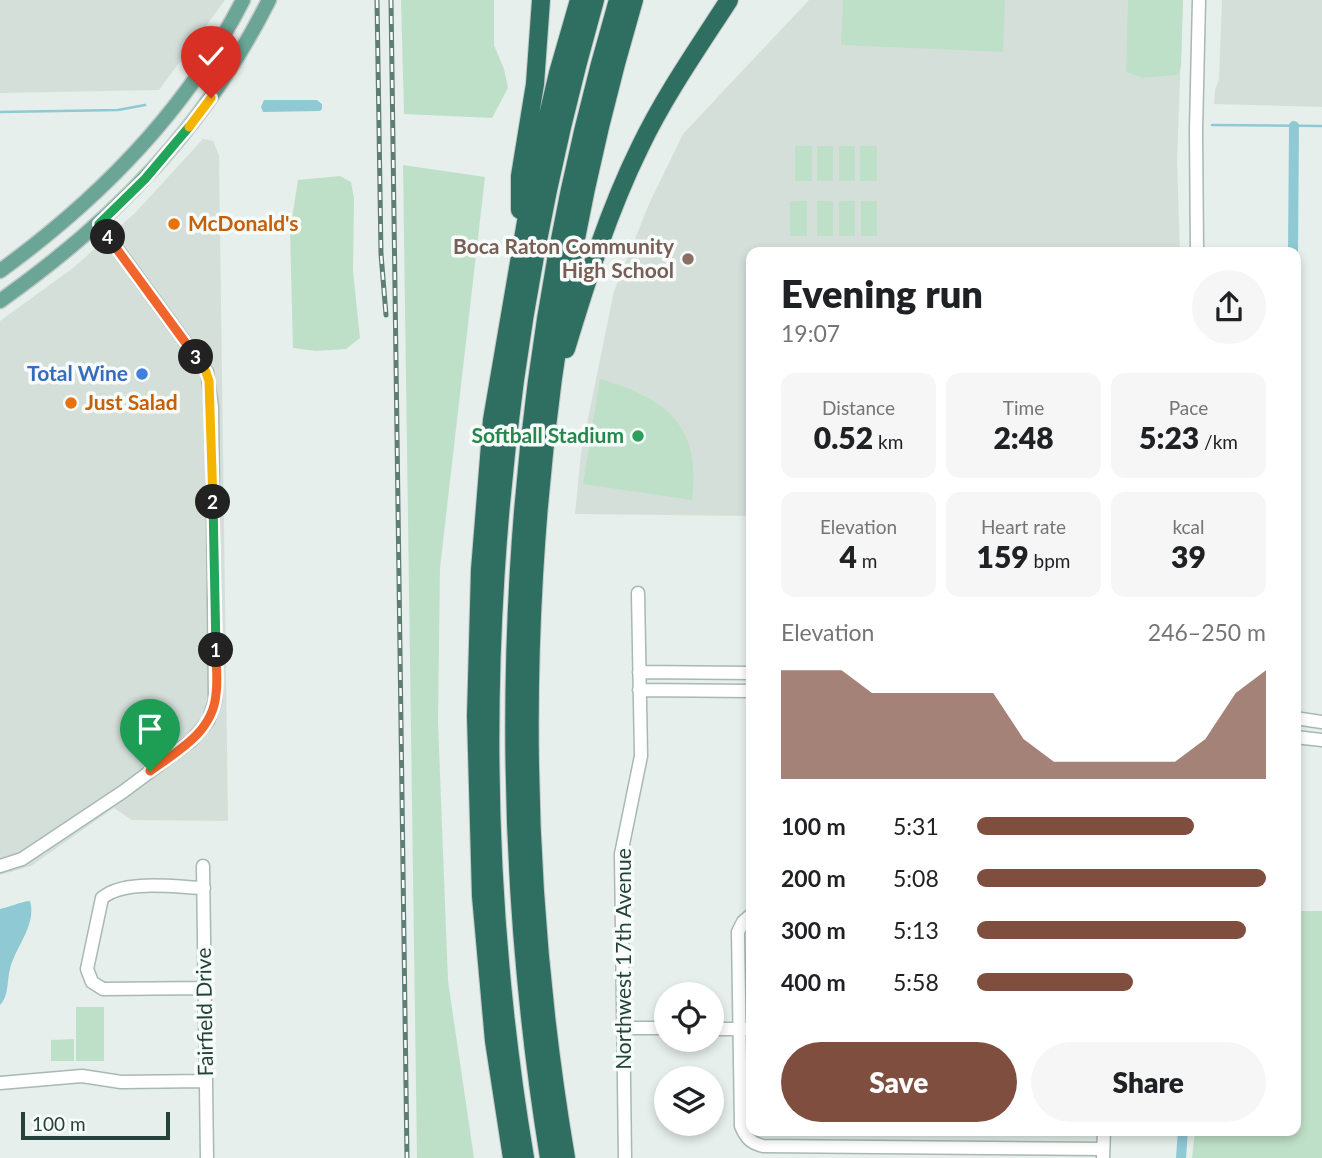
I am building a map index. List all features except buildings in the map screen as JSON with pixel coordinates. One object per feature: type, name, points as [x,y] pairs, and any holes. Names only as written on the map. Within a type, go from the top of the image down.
[{"type":"highway","points":[[522,252],[519,188],[535,84],[541,0]]},
{"type":"highway","points":[[512,1158],[494,1041],[484,933],[476,716],[478,606],[492,420],[539,152],[579,0]]},
{"type":"highway","points":[[525,1158],[503,1003],[492,859],[490,753],[494,580],[509,415],[534,250],[568,99],[595,0]]},
{"type":"highway","points":[[549,1158],[529,1013],[519,882],[514,736],[519,556],[533,411],[555,267],[585,123],[618,0]]},
{"type":"highway","points":[[566,1158],[543,988],[534,880],[530,770],[533,586],[550,407],[579,224],[601,125],[634,0]]},
{"type":"highway","points":[[550,407],[590,270],[625,179],[671,90],[729,0]]},
{"type":"main road","points":[[0,271],[85,203],[148,139],[194,80],[243,0]]},
{"type":"main road","points":[[0,300],[99,224],[153,170],[202,110],[235,61],[267,1]]},
{"type":"street","points":[[1197,247],[1196,130],[1200,3]]},
{"type":"street","points":[[0,866],[22,859],[191,741],[202,730],[210,716],[216,693],[212,407],[209,381],[206,372],[99,224]]},
{"type":"street","name":"Northwest 17th Avenue","points":[[625,1158],[621,854],[641,756],[638,593]]},
{"type":"street","points":[[639,672],[746,673]]},
{"type":"street","points":[[639,690],[746,691]]},
{"type":"street","points":[[1301,719],[1322,722]]},
{"type":"street","points":[[1301,738],[1322,740]]},
{"type":"street","name":"Fairfield Drive","points":[[203,866],[206,1158]]},
{"type":"street","points":[[204,888],[127,887],[108,893],[102,898],[87,969],[92,982],[103,989],[205,988]]},
{"type":"street","points":[[746,920],[738,932],[745,1029],[741,1126],[745,1136],[753,1143],[763,1146],[1103,1154],[1104,1136]]},
{"type":"street","points":[[623,1028],[654,1028]]},
{"type":"street","points":[[724,1029],[745,1029]]},
{"type":"street","points":[[0,1083],[82,1076],[121,1082],[206,1081]]},
{"type":"shaded area","points":[[0,0],[225,0],[159,90],[0,93]]},
{"type":"shaded area","name":"Boca Raton Community High School","points":[[809,0],[1183,0],[1177,161],[1180,247],[746,247],[746,516],[575,514],[581,453],[614,291],[649,204],[683,134]]},
{"type":"shaded area","points":[[1222,0],[1322,0],[1322,107],[1214,104],[1219,79]]},
{"type":"shaded area","points":[[203,139],[213,141],[219,155],[228,821],[132,820],[114,808],[31,866],[0,875],[0,321],[73,268],[135,213]]},
{"type":"green space","points":[[401,0],[494,0],[494,45],[508,88],[492,118],[404,114]]},
{"type":"green space","points":[[843,0],[1005,0],[1003,52],[841,45]]},
{"type":"green space","points":[[1128,0],[1183,0],[1181,66],[1178,75],[1143,78],[1126,72]]},
{"type":"green space","points":[[795,146],[812,146],[812,181],[795,181]]},
{"type":"green space","points":[[817,146],[833,146],[833,181],[817,181]]},
{"type":"green space","points":[[839,146],[855,146],[855,181],[839,181]]},
{"type":"green space","points":[[860,146],[877,146],[877,181],[860,181]]},
{"type":"green space","points":[[403,165],[485,177],[440,568],[438,722],[448,981],[474,1158],[417,1158]]},
{"type":"green space","points":[[340,176],[351,182],[354,198],[353,271],[360,338],[346,349],[316,351],[293,348],[290,231],[298,180]]},
{"type":"green space","points":[[790,201],[807,201],[807,236],[790,236]]},
{"type":"green space","points":[[817,201],[833,201],[833,236],[817,236]]},
{"type":"green space","points":[[839,201],[855,201],[855,236],[839,236]]},
{"type":"green space","points":[[861,201],[877,201],[877,236],[861,236]]},
{"type":"green space","name":"Softball Stadium","points":[[600,379],[644,395],[674,418],[685,434],[691,452],[694,474],[692,500],[583,484]]},
{"type":"green space","points":[[1301,911],[1322,911],[1322,1158],[1192,1158],[1194,1136],[1301,1136]]},
{"type":"green space","points":[[76,1007],[104,1007],[104,1061],[76,1061]]},
{"type":"green space","points":[[74,1039],[74,1061],[51,1061],[51,1040]]},
{"type":"water","points":[[264,100],[317,100],[322,104],[322,109],[263,112],[261,107]]},
{"type":"water","points":[[30,901],[31,919],[13,961],[6,993],[0,1005],[0,909]]},
{"type":"waterway","points":[[0,112],[118,110],[145,105]]},
{"type":"waterway","points":[[1212,125],[1322,126]]},
{"type":"waterway","points":[[1293,247],[1294,126]]},
{"type":"waterway","points":[[1181,1158],[1183,1136]]},
{"type":"railway","points":[[377,0],[381,254],[386,315]]},
{"type":"railway","points":[[391,0],[407,1158]]},
{"type":"place","name":"McDonald's","points":[[174,224]]},
{"type":"place","name":"Boca Raton Community High School","points":[[688,259]]},
{"type":"place","name":"Total Wine","points":[[142,374]]},
{"type":"place","name":"Just Salad","points":[[71,403]]},
{"type":"place","name":"Softball Stadium","points":[[638,436]]},
{"type":"route","points":[[150,771],[197,736],[210,716],[215,701],[212,407],[206,372],[99,224],[145,179],[211,98]]}]
